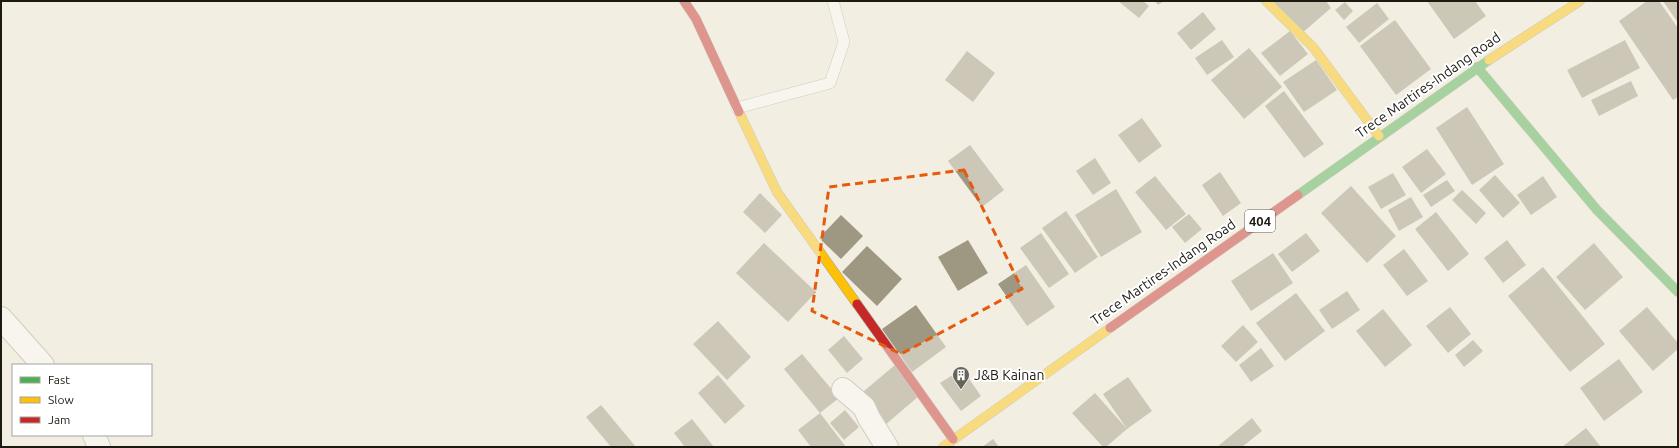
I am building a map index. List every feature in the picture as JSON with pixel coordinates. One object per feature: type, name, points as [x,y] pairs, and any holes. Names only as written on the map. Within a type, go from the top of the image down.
[{"type":"street","points":[[684,1],[696,19],[777,192],[953,440]]},
{"type":"street","points":[[1266,1],[1313,47],[1379,136]]},
{"type":"street","name":"Trece Martires-Indang Road","points":[[943,447],[1477,67],[1580,1]]},
{"type":"street","points":[[1477,67],[1597,210],[1678,292]]},
{"type":"street","points":[[1,318],[43,364]]},
{"type":"street","points":[[843,389],[864,407],[887,447]]},
{"type":"street","points":[[94,436],[99,447]]},
{"type":"lane","points":[[737,108],[830,83],[844,42],[833,1]]},
{"type":"highlighted area","points":[[964,170],[1022,289],[901,354],[812,311],[829,187]]},
{"type":"building","points":[[1118,1],[1143,1],[1149,6],[1139,18]]},
{"type":"building","points":[[1155,1],[1164,1],[1158,5]]},
{"type":"building","points":[[1273,1],[1326,1],[1331,8],[1301,34]]},
{"type":"building","points":[[1427,1],[1475,1],[1486,16],[1454,39]]},
{"type":"building","points":[[1647,1],[1659,1],[1678,28],[1678,97],[1673,100],[1619,21]]},
{"type":"building","points":[[1663,1],[1678,1],[1678,23]]},
{"type":"building","points":[[1345,2],[1353,11],[1344,20],[1335,10]]},
{"type":"building","points":[[1377,3],[1389,19],[1359,43],[1346,27]]},
{"type":"building","points":[[1203,12],[1216,29],[1191,50],[1177,33]]},
{"type":"building","points":[[1395,20],[1431,69],[1396,95],[1360,46]]},
{"type":"building","points":[[1290,31],[1308,54],[1280,76],[1261,53]]},
{"type":"building","points":[[1222,40],[1234,57],[1207,75],[1195,58]]},
{"type":"building","points":[[1625,40],[1640,68],[1582,98],[1567,70]]},
{"type":"building","points":[[1249,48],[1282,87],[1244,119],[1211,80]]},
{"type":"building","points":[[967,51],[995,73],[973,102],[945,80]]},
{"type":"building","points":[[1316,60],[1337,90],[1304,112],[1283,82]]},
{"type":"building","points":[[1631,81],[1638,96],[1599,116],[1591,100]]},
{"type":"building","points":[[1284,91],[1324,144],[1304,158],[1265,106]]},
{"type":"building","points":[[1467,107],[1504,164],[1472,185],[1436,128]]},
{"type":"building","points":[[1142,118],[1162,146],[1139,163],[1118,135]]},
{"type":"building","points":[[970,145],[1004,190],[982,207],[948,161]]},
{"type":"building","points":[[1427,149],[1446,174],[1421,193],[1402,167]]},
{"type":"building","points":[[1095,158],[1111,183],[1093,195],[1076,171]]},
{"type":"building","points":[[1220,172],[1241,203],[1223,216],[1202,185]]},
{"type":"building","points":[[1393,173],[1406,195],[1381,209],[1368,187]]},
{"type":"building","points":[[1495,175],[1520,203],[1503,218],[1479,190]]},
{"type":"building","points":[[1155,176],[1186,214],[1166,230],[1135,192]]},
{"type":"building","points":[[1543,176],[1557,197],[1531,215],[1517,195]]},
{"type":"building","points":[[1447,180],[1455,191],[1431,207],[1423,195]]},
{"type":"building","points":[[1351,186],[1396,236],[1367,263],[1321,213]]},
{"type":"building","points":[[1116,189],[1142,232],[1101,257],[1075,215]]},
{"type":"building","points":[[1462,190],[1486,213],[1476,224],[1452,200]]},
{"type":"building","points":[[760,193],[782,215],[765,233],[743,212]]},
{"type":"building","points":[[1411,197],[1423,217],[1399,231],[1388,210]]},
{"type":"building","points":[[1066,211],[1098,257],[1075,273],[1042,228]]},
{"type":"building","points":[[1436,212],[1469,254],[1448,271],[1415,229]]},
{"type":"building","points":[[1189,214],[1202,229],[1185,243],[1172,227]]},
{"type":"building","points":[[841,215],[863,236],[841,259],[819,238]]},
{"type":"building","points":[[1041,233],[1069,274],[1049,288],[1020,248]]},
{"type":"building","points":[[1306,233],[1320,251],[1292,272],[1278,254]]},
{"type":"building","points":[[968,240],[988,273],[958,291],[938,257]]},
{"type":"building","points":[[1507,240],[1526,265],[1503,283],[1484,258]]},
{"type":"building","points":[[764,243],[816,292],[788,322],[736,273]]},
{"type":"building","points":[[1594,243],[1623,277],[1585,310],[1556,277]]},
{"type":"building","points":[[867,246],[902,279],[877,306],[842,272]]},
{"type":"building","points":[[1404,249],[1428,281],[1407,296],[1383,265]]},
{"type":"building","points":[[1273,253],[1293,283],[1251,311],[1231,281]]},
{"type":"building","points":[[1026,265],[1055,307],[1027,326],[998,284]]},
{"type":"building","points":[[1543,267],[1605,344],[1570,372],[1508,296]]},
{"type":"building","points":[[1347,291],[1360,310],[1332,329],[1319,310]]},
{"type":"building","points":[[1296,293],[1325,331],[1285,361],[1256,323]]},
{"type":"building","points":[[916,305],[946,347],[912,372],[882,329]]},
{"type":"building","points":[[1450,307],[1471,334],[1448,353],[1426,326]]},
{"type":"building","points":[[1647,307],[1678,343],[1678,349],[1653,371],[1619,331]]},
{"type":"building","points":[[1383,309],[1412,345],[1385,367],[1356,331]]},
{"type":"building","points":[[718,321],[751,357],[727,380],[693,344]]},
{"type":"building","points":[[1243,325],[1258,342],[1236,362],[1221,346]]},
{"type":"building","points":[[844,336],[863,359],[847,373],[828,350]]},
{"type":"building","points":[[1473,340],[1483,351],[1464,367],[1455,355]]},
{"type":"building","points":[[1261,348],[1274,366],[1251,382],[1239,365]]},
{"type":"building","points":[[802,354],[839,398],[820,413],[784,369]]},
{"type":"building","points":[[1619,359],[1643,392],[1604,421],[1580,388]]},
{"type":"building","points":[[895,365],[920,395],[884,426],[858,396]]},
{"type":"building","name":"J&B Kainan","points":[[962,369],[981,396],[961,411],[940,383]]},
{"type":"building","points":[[718,375],[745,406],[725,424],[698,393]]},
{"type":"building","points":[[1128,377],[1152,411],[1127,429],[1103,394]]},
{"type":"building","points":[[1095,393],[1127,429],[1106,447],[1103,447],[1072,413]]},
{"type":"building","points":[[601,405],[636,447],[611,447],[586,417]]},
{"type":"building","points":[[845,410],[859,427],[844,440],[830,423]]},
{"type":"building","points":[[820,413],[846,447],[811,447],[798,430]]},
{"type":"building","points":[[1252,418],[1262,431],[1242,447],[1217,447]]},
{"type":"building","points":[[692,419],[714,447],[685,447],[674,433]]},
{"type":"building","points":[[1586,428],[1601,447],[1562,447]]},
{"type":"building","points":[[993,439],[999,447],[982,447]]},
{"type":"traffic: fast","points":[[1298,195],[1489,60]]},
{"type":"traffic: fast","points":[[1477,67],[1597,210],[1678,292]]},
{"type":"traffic: slow","points":[[1266,1],[1313,47],[1379,136]]},
{"type":"traffic: slow","points":[[1489,60],[1580,1]]},
{"type":"traffic: slow","points":[[739,112],[777,192],[857,304]]},
{"type":"traffic: slow","points":[[943,447],[1110,328]]},
{"type":"traffic: jam","points":[[684,1],[696,19],[739,112]]},
{"type":"traffic: jam","points":[[1110,328],[1298,195]]},
{"type":"traffic: jam","points":[[857,304],[953,439]]},
{"type":"place","name":"J&B Kainan","points":[[961,390]]}]
